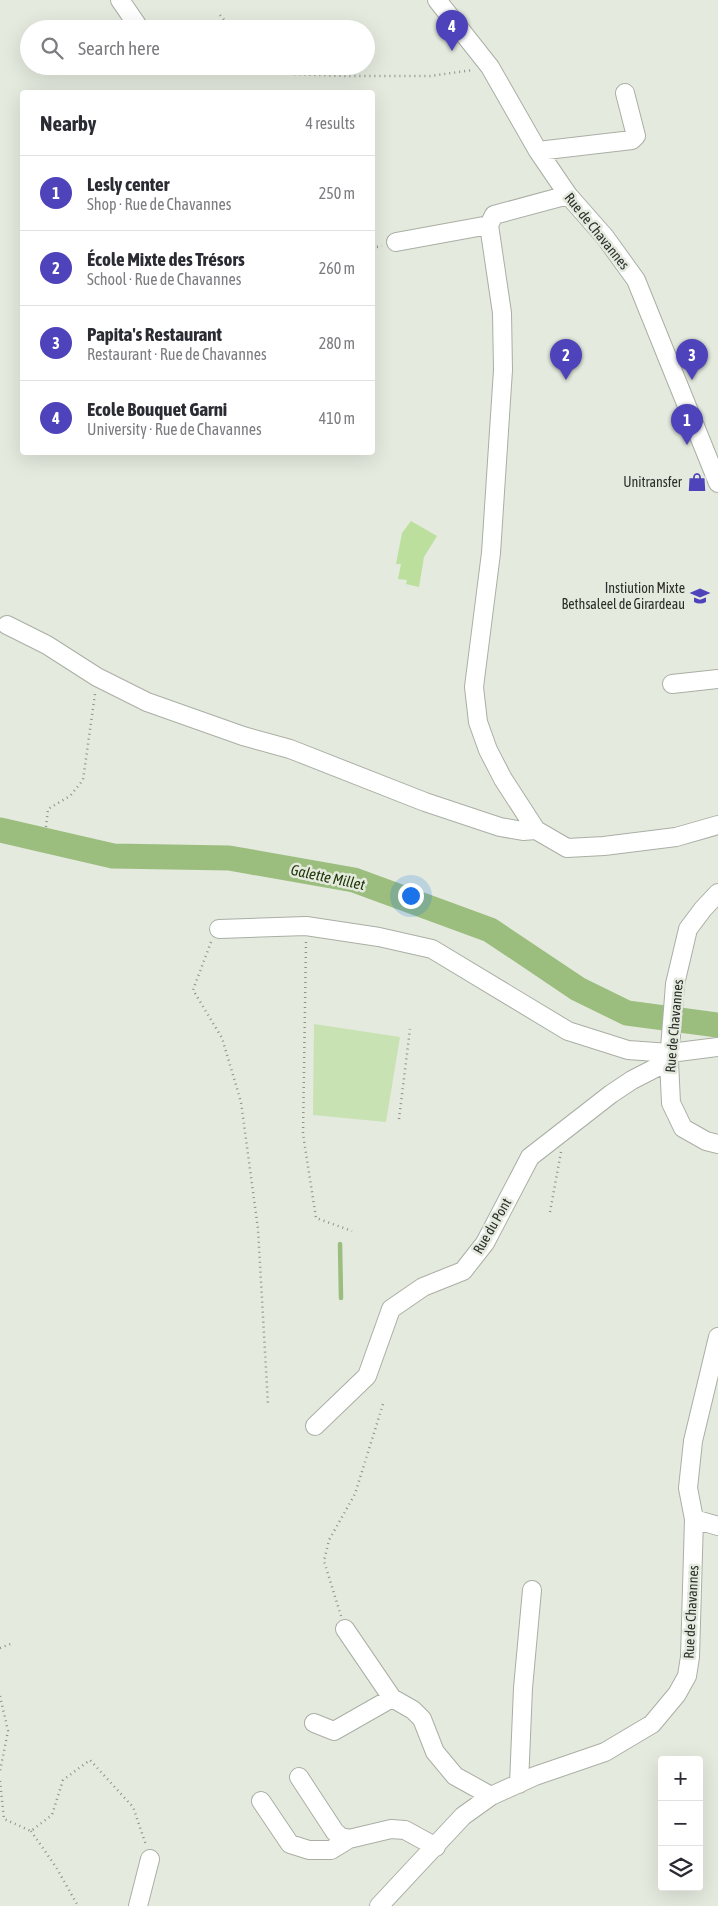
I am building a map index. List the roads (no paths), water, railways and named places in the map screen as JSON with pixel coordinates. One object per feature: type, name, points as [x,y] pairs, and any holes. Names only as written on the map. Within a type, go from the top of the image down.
[{"type":"street","points":[[120,0],[134,20]]},
{"type":"street","points":[[437,0],[442,0]]},
{"type":"street","name":"Rue de Chavannes","points":[[437,0],[490,67],[538,151],[568,195],[605,237],[636,280],[718,483]]},
{"type":"street","points":[[538,151],[632,140],[636,136],[626,93]]},
{"type":"street","points":[[568,195],[494,215],[489,225],[502,313],[503,370],[491,553],[474,687],[478,722],[488,750],[503,779],[536,830],[567,848],[604,846],[676,837],[718,825]]},
{"type":"street","points":[[396,242],[489,225]]},
{"type":"street","points":[[8,625],[47,645],[97,677],[146,702],[243,736],[290,749],[424,802],[500,827],[523,831],[536,830]]},
{"type":"street","points":[[672,684],[718,679]]},
{"type":"street","name":"Rue de Chavannes","points":[[718,894],[703,909],[688,929],[676,984],[670,1051],[670,1103],[683,1128],[706,1141],[718,1144]]},
{"type":"street","points":[[220,929],[306,926],[379,936],[432,949],[568,1030],[628,1050],[670,1051],[718,1047]]},
{"type":"street","name":"Rue du Pont","points":[[315,1426],[367,1376],[391,1309],[423,1287],[463,1271],[485,1242],[530,1157],[670,1051]]},
{"type":"street","name":"Rue de Chavannes","points":[[379,1906],[463,1816],[491,1796],[605,1752],[652,1724],[677,1694],[687,1676],[690,1656],[694,1519],[688,1488],[693,1441],[718,1337]]},
{"type":"street","points":[[694,1519],[718,1526]]},
{"type":"street","points":[[519,1784],[523,1688],[532,1590]]},
{"type":"street","points":[[345,1629],[392,1698],[413,1710],[422,1720],[435,1752],[455,1776],[491,1796]]},
{"type":"street","points":[[314,1723],[334,1731],[392,1698]]},
{"type":"street","points":[[299,1777],[335,1832],[341,1837],[350,1838],[391,1829],[405,1830],[436,1847]]},
{"type":"street","points":[[261,1801],[290,1844],[309,1850],[331,1850],[350,1838]]},
{"type":"street","points":[[138,1906],[150,1859]]},
{"type":"waterway","name":"Galette Millet","points":[[0,830],[113,856],[229,858],[354,880],[490,930],[578,989],[627,1013],[718,1025]]},
{"type":"waterway","points":[[340,1244],[341,1298]]},
{"type":"place","name":"Ecole Bouquet Garni","points":[[452,51]]},
{"type":"place","name":"École Mixte des Trésors","points":[[566,380]]},
{"type":"place","name":"Papita's Restaurant","points":[[692,380]]},
{"type":"place","name":"Lesly center","points":[[687,445]]},
{"type":"place","name":"Unitransfer","points":[[697,482]]},
{"type":"place","name":"Instiution Mixte Bethsaleel de Girardeau","points":[[700,596]]}]
